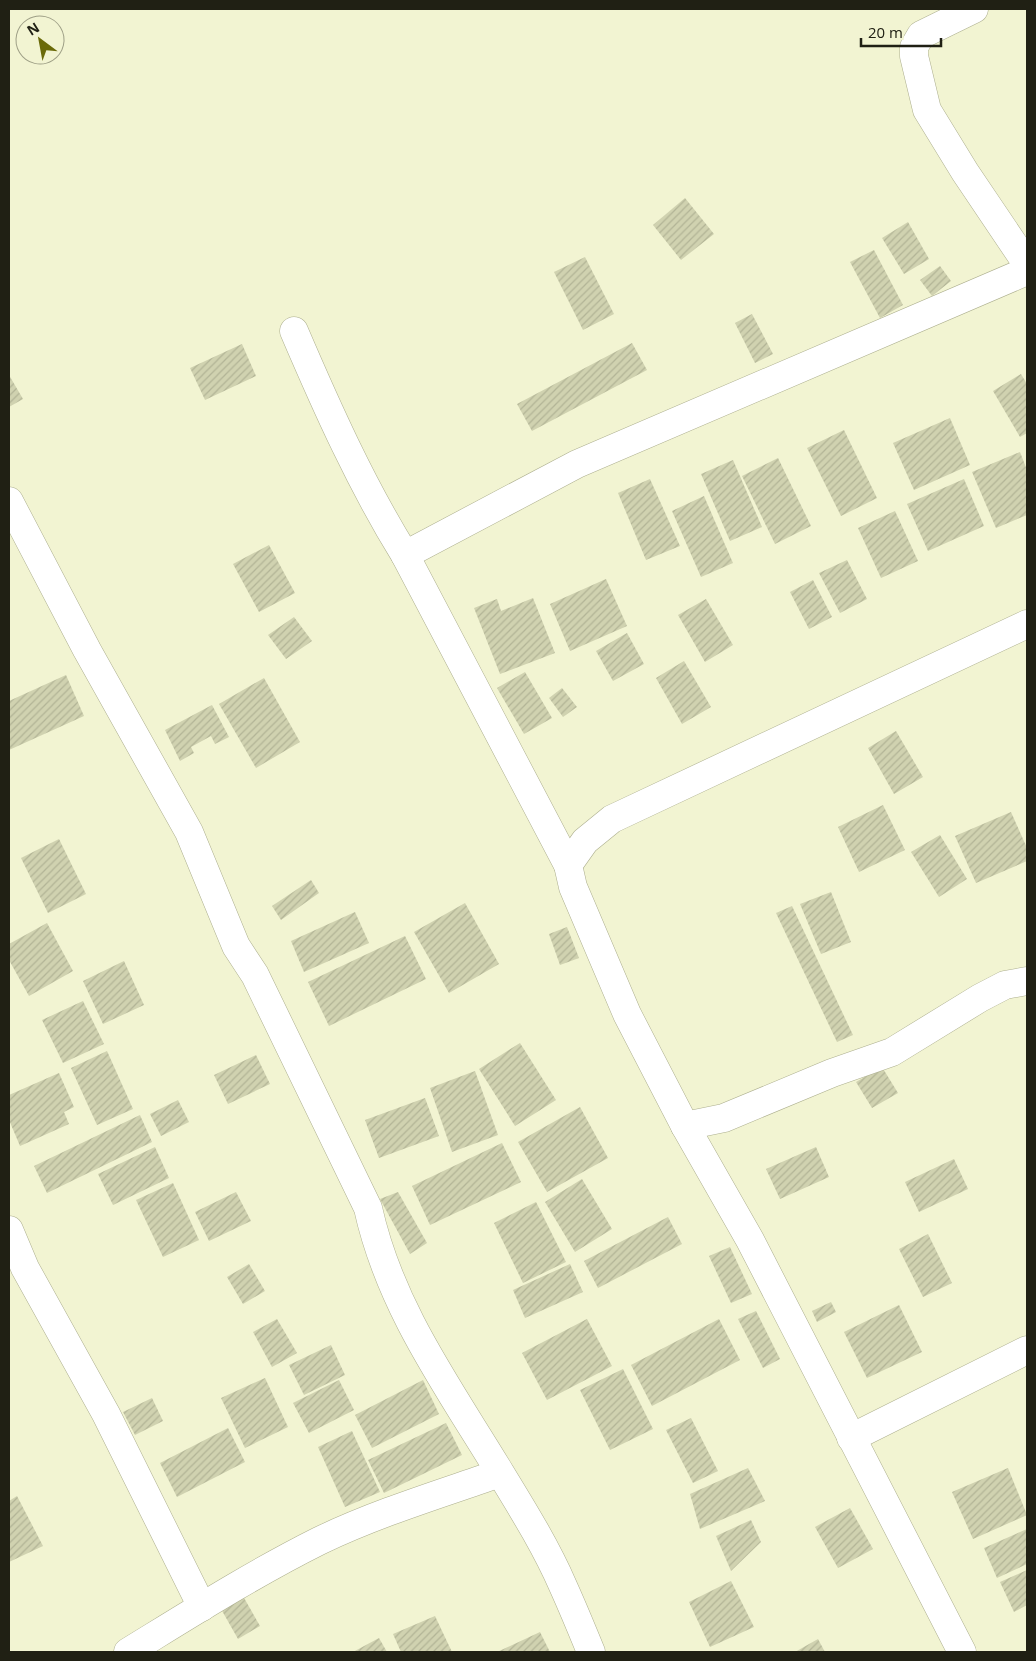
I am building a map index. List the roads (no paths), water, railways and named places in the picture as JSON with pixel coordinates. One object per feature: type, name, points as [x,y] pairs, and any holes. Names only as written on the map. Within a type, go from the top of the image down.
[{"type":"street","points":[[974,9],[921,35],[914,47],[914,56],[927,110],[964,172],[1027,264]]},
{"type":"street","points":[[405,555],[578,464],[1027,271]]},
{"type":"street","points":[[294,331],[334,423],[380,514],[405,555],[568,865],[573,887],[627,1014],[685,1126],[750,1240],[962,1652]]},
{"type":"street","points":[[9,502],[83,642],[189,832],[236,946],[255,975],[368,1208],[375,1241],[393,1288],[429,1361],[500,1473],[552,1563],[591,1652]]},
{"type":"street","points":[[568,865],[585,841],[612,819],[1027,624]]},
{"type":"street","points":[[685,1126],[724,1118],[832,1073],[892,1052],[980,998],[1005,985],[1027,981]]},
{"type":"street","points":[[9,1230],[25,1268],[106,1414],[202,1607]]},
{"type":"street","points":[[851,1438],[1027,1350]]},
{"type":"street","points":[[128,1652],[202,1607],[334,1535],[375,1517],[500,1473]]}]
